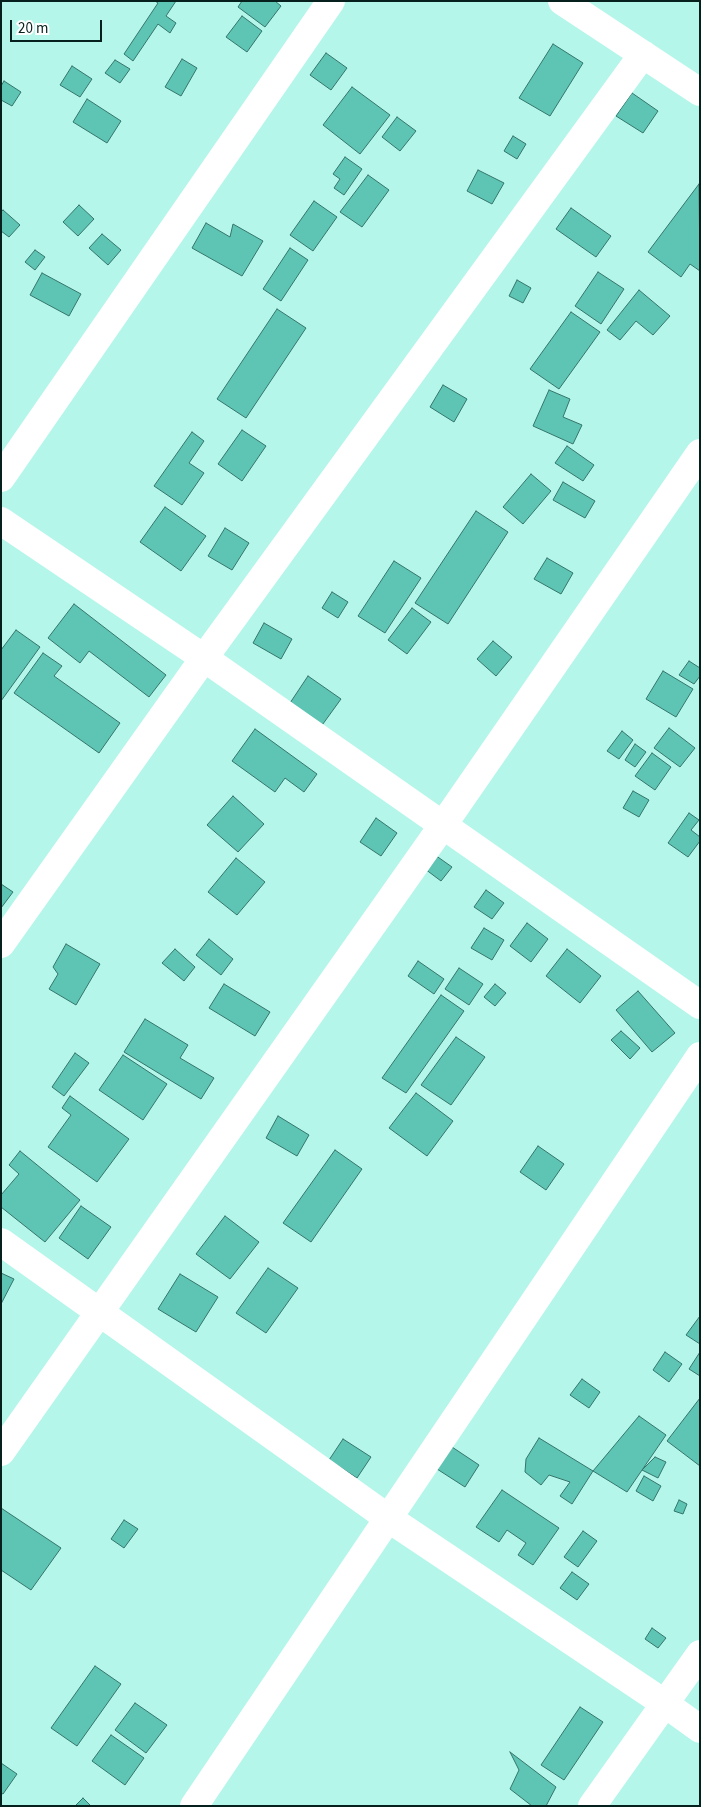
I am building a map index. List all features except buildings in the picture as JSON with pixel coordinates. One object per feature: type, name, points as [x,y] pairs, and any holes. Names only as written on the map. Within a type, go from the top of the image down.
[{"type":"street","points":[[1,478],[331,1]]},
{"type":"street","points":[[562,1],[700,92]]},
{"type":"street","points":[[1,944],[204,658],[643,54]]},
{"type":"street","points":[[1,1452],[443,825],[700,453]]},
{"type":"street","points":[[1,520],[204,658],[700,1005]]},
{"type":"street","points":[[194,1806],[700,1056]]},
{"type":"street","points":[[1,1242],[388,1518],[700,1729]]},
{"type":"street","points":[[592,1806],[700,1654]]}]
